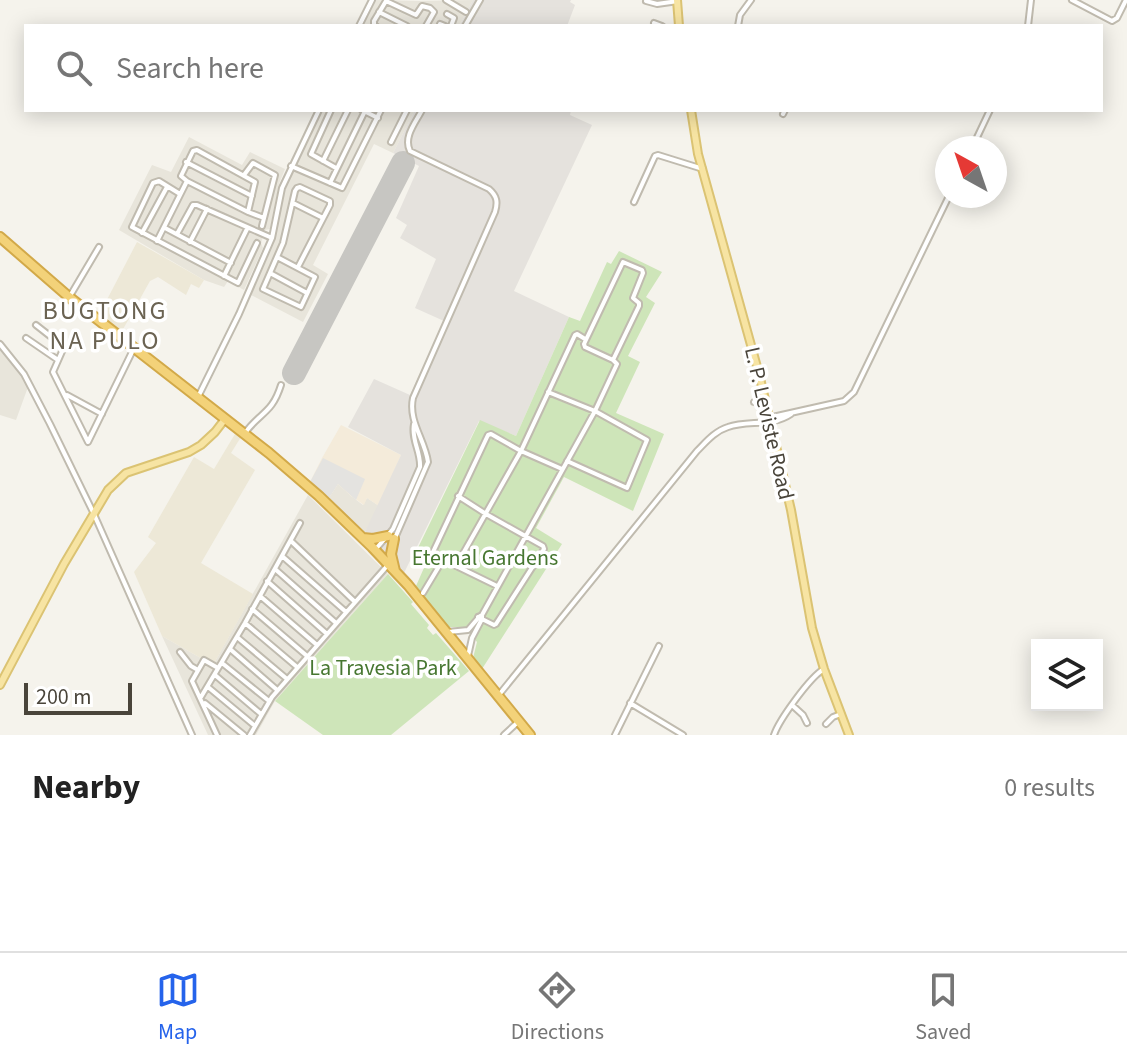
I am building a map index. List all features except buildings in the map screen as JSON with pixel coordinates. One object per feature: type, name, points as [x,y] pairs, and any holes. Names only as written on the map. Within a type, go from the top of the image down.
[{"type":"highway","points":[[0,237],[69,297],[299,478],[363,538],[446,632],[530,735]]},
{"type":"highway","points":[[363,538],[391,538],[395,572]]},
{"type":"main road","points":[[678,1],[679,24]]},
{"type":"main road","name":"L. P. Leviste Road","points":[[691,112],[703,169],[755,359],[767,421],[791,510],[812,628],[848,734]]},
{"type":"main road","points":[[0,685],[93,512],[108,490],[126,473],[201,445],[225,419]]},
{"type":"street","points":[[360,24],[372,0]]},
{"type":"street","points":[[466,24],[480,0]]},
{"type":"street","points":[[738,24],[740,15],[751,0]]},
{"type":"street","points":[[1028,24],[1031,0]]},
{"type":"street","points":[[1072,0],[1112,21],[1117,18],[1126,0]]},
{"type":"street","points":[[375,24],[386,1],[416,15],[422,6],[434,11],[427,24]]},
{"type":"street","points":[[448,1],[466,12]]},
{"type":"street","points":[[646,1],[657,4],[678,1]]},
{"type":"street","points":[[379,12],[403,24]]},
{"type":"street","points":[[447,14],[454,18],[452,24]]},
{"type":"street","points":[[198,397],[272,238],[282,188],[318,112]]},
{"type":"street","points":[[330,112],[311,154],[337,168]]},
{"type":"street","points":[[323,161],[347,112]]},
{"type":"street","points":[[330,183],[363,112]]},
{"type":"street","points":[[365,112],[378,118]]},
{"type":"street","points":[[291,166],[342,188],[380,112]]},
{"type":"street","points":[[391,142],[406,112]]},
{"type":"street","points":[[378,553],[391,538],[428,462],[414,422],[413,398],[497,203],[489,189],[410,151],[407,139],[421,112]]},
{"type":"street","points":[[978,136],[989,112]]},
{"type":"street","points":[[248,212],[255,182],[197,150],[193,151],[181,176],[248,212],[264,218]]},
{"type":"street","points":[[634,202],[655,156],[703,169]]},
{"type":"street","points":[[186,162],[252,196]]},
{"type":"street","points":[[244,175],[253,163],[275,175],[262,226]]},
{"type":"street","points":[[180,194],[159,181],[153,183],[132,227],[238,283],[257,243]]},
{"type":"street","points":[[157,241],[187,181]]},
{"type":"street","points":[[142,233],[167,187]]},
{"type":"street","points":[[277,257],[315,277],[301,307],[265,291],[263,286],[283,243],[295,191],[300,187],[330,201],[298,267]]},
{"type":"street","points":[[293,203],[323,218]]},
{"type":"street","points":[[177,234],[193,205],[272,238]]},
{"type":"street","points":[[498,696],[697,451],[715,434],[729,427],[787,417],[844,401],[854,392],[943,208]]},
{"type":"street","points":[[190,242],[207,209]]},
{"type":"street","points":[[165,228],[231,263]]},
{"type":"street","points":[[224,276],[247,229]]},
{"type":"street","points":[[69,297],[99,247]]},
{"type":"street","points":[[467,658],[481,617],[595,411],[617,364],[584,344],[622,263],[642,270],[643,274],[633,298],[639,306],[613,360]]},
{"type":"street","points":[[270,273],[308,294]]},
{"type":"street","points":[[36,325],[64,347],[53,372],[88,442],[134,347]]},
{"type":"street","points":[[456,566],[521,451],[575,335],[585,339]]},
{"type":"street","points":[[26,338],[58,360]]},
{"type":"street","points":[[0,344],[24,374],[50,424],[93,512],[192,735]]},
{"type":"street","points":[[245,434],[269,410],[281,385]]},
{"type":"street","points":[[548,392],[595,411],[647,440],[627,488],[567,461]]},
{"type":"street","points":[[65,393],[102,414]]},
{"type":"street","points":[[754,402],[766,406]]},
{"type":"street","points":[[391,538],[420,467],[413,436],[414,422]]},
{"type":"street","points":[[497,586],[433,552],[488,435],[562,469]]},
{"type":"street","points":[[416,447],[423,445]]},
{"type":"street","points":[[458,496],[544,549],[496,624],[481,617]]},
{"type":"street","points":[[202,700],[300,523]]},
{"type":"street","points":[[291,541],[355,602]]},
{"type":"street","points":[[282,556],[346,612]]},
{"type":"street","points":[[423,593],[444,558]]},
{"type":"street","points":[[202,700],[247,735],[277,690],[388,564]]},
{"type":"street","points":[[275,569],[336,623]]},
{"type":"street","points":[[267,581],[327,634]]},
{"type":"street","points":[[260,596],[317,645]]},
{"type":"street","points":[[252,609],[307,656]]},
{"type":"street","points":[[446,632],[470,628],[481,617]]},
{"type":"street","points":[[245,623],[297,667]]},
{"type":"street","points":[[463,630],[472,638]]},
{"type":"street","points":[[237,637],[287,679]]},
{"type":"street","points":[[615,735],[659,646]]},
{"type":"street","points":[[230,649],[277,690]]},
{"type":"street","points":[[180,652],[198,670]]},
{"type":"street","points":[[220,735],[214,729],[192,681],[204,660],[220,665],[269,701]]},
{"type":"street","points":[[774,735],[792,705],[815,675],[824,669]]},
{"type":"street","points":[[215,675],[261,714]]},
{"type":"street","points":[[208,687],[255,726]]},
{"type":"street","points":[[630,703],[683,735]]},
{"type":"street","points":[[792,705],[807,723]]},
{"type":"street","points":[[826,724],[841,714]]},
{"type":"street","points":[[504,735],[519,721]]},
{"type":"shaded area","points":[[375,0],[473,0],[460,24],[364,24]]},
{"type":"shaded area","points":[[473,0],[571,0],[575,5],[568,24],[460,24]]},
{"type":"shaded area","points":[[321,112],[414,112],[393,153],[374,144],[313,265],[328,274],[303,322],[251,295],[274,243],[286,186]]},
{"type":"shaded area","points":[[414,112],[571,112],[570,115],[592,125],[514,291],[569,317],[516,436],[479,421],[404,573],[364,534],[401,455],[348,427],[374,379],[410,395],[444,321],[415,308],[436,259],[400,238],[407,225],[396,218],[419,166],[393,153]]},
{"type":"shaded area","points":[[189,137],[242,165],[250,152],[285,169],[270,229],[265,230],[261,243],[263,248],[244,290],[228,281],[224,287],[204,280],[119,230],[152,165],[171,172]]},
{"type":"shaded area","points":[[137,242],[204,280],[199,288],[191,284],[186,295],[158,277],[150,281],[122,331],[99,315]]},
{"type":"shaded area","points":[[0,346],[28,387],[16,420],[0,415]]},
{"type":"shaded area","points":[[341,425],[401,455],[379,506],[367,498],[364,505],[338,484],[329,498],[310,482]]},
{"type":"shaded area","points":[[235,434],[241,437],[231,453],[255,470],[201,563],[253,594],[213,665],[162,636],[134,572],[156,543],[148,537],[194,457],[214,469]]},
{"type":"shaded area","points":[[323,458],[365,479],[356,500],[338,484],[329,498],[310,482]]},
{"type":"shaded area","points":[[338,484],[363,505],[367,498],[379,506],[364,534],[329,498]]},
{"type":"shaded area","points":[[308,495],[388,574],[275,701],[256,735],[208,735],[162,636],[213,665]]},
{"type":"green space","name":"Eternal Gardens","points":[[619,251],[662,272],[646,297],[655,303],[628,356],[640,362],[616,413],[664,434],[633,511],[564,477],[536,528],[562,544],[482,669],[473,658],[477,642],[465,627],[448,627],[416,586],[427,561],[415,554],[480,420],[516,436],[569,317],[580,321],[607,262],[611,264]]},
{"type":"green space","name":"La Travesia Park","points":[[388,574],[413,602],[411,604],[429,625],[427,628],[433,635],[436,633],[469,671],[391,735],[323,735],[275,701]]},
{"type":"runway","points":[[294,373],[403,163]]},
{"type":"district","name":"BUGTONG NA PULO","points":[[105,325]]}]
